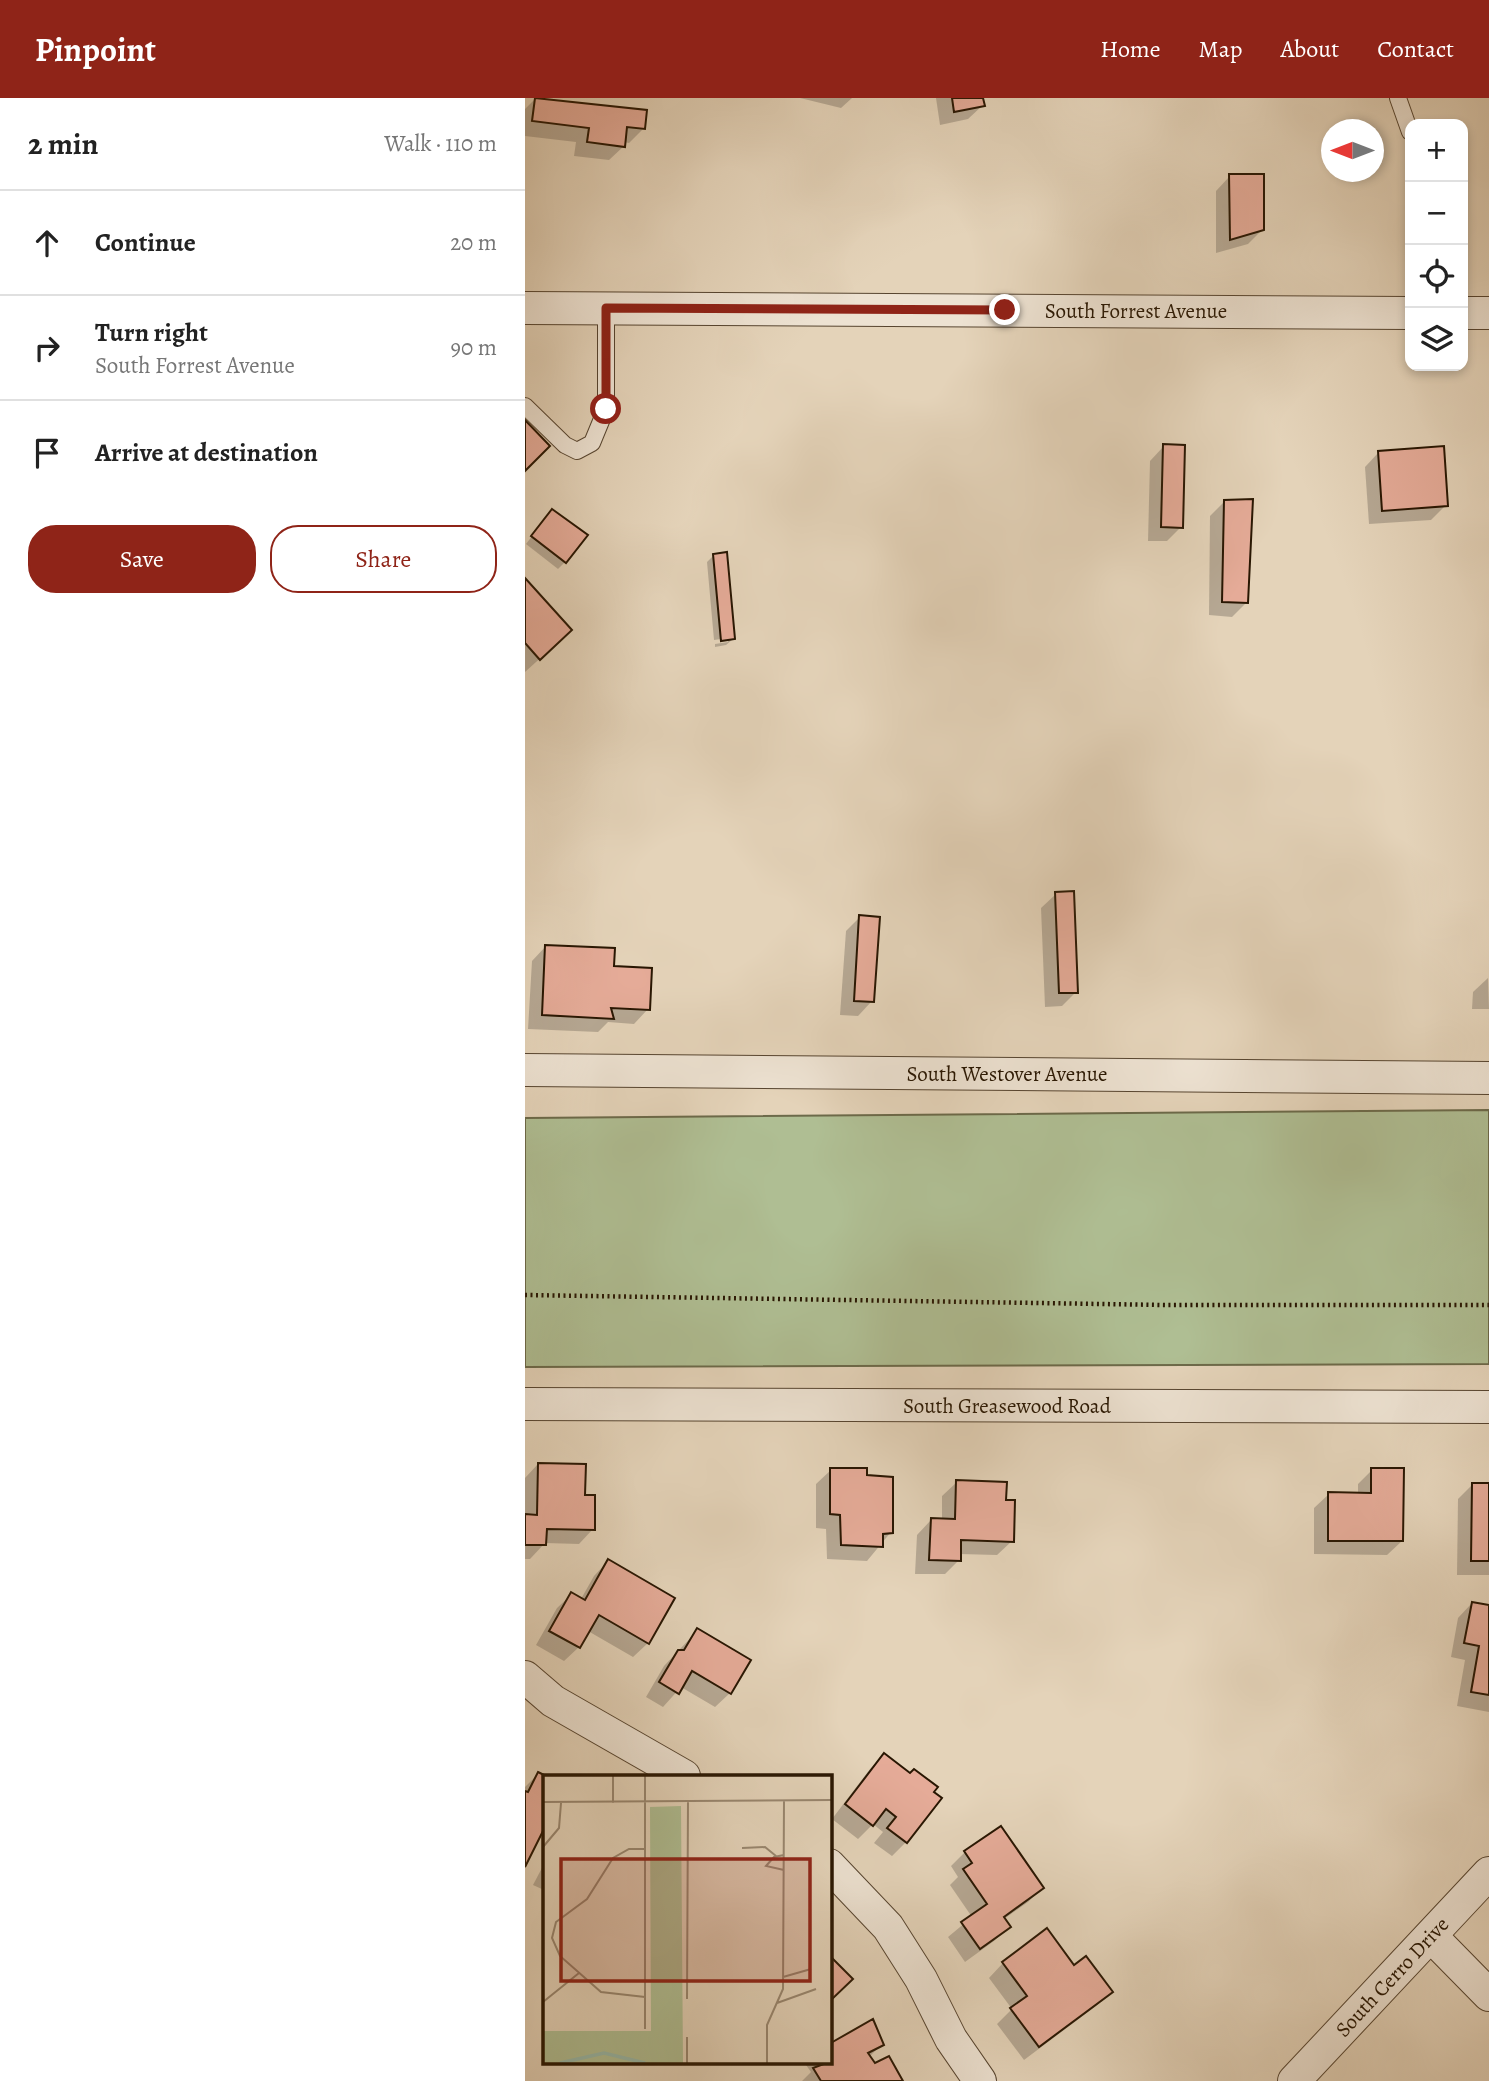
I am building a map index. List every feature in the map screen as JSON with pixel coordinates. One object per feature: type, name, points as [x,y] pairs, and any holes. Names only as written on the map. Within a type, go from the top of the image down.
[{"type":"street","name":"South Forrest Avenue","points":[[525,308],[1405,313]]},
{"type":"street","points":[[1468,313],[1489,313]]},
{"type":"street","name":"South Westover Avenue","points":[[525,1070],[1489,1078]]},
{"type":"street","name":"South Greasewood Road","points":[[525,1404],[1489,1407]]},
{"type":"street","points":[[525,1677],[554,1701],[682,1775]]},
{"type":"street","points":[[831,1867],[888,1927],[921,1979],[951,2039],[980,2081]]},
{"type":"street","name":"South Cerro Drive","points":[[1294,2081],[1489,1873]]},
{"type":"street","points":[[1431,1936],[1489,1995]]},
{"type":"lane","points":[[1398,98],[1405,119]]},
{"type":"lane","points":[[525,406],[565,445],[577,451],[592,443],[606,409],[606,308]]},
{"type":"path","points":[[525,1295],[1165,1305],[1489,1305]]},
{"type":"green space","points":[[1489,1110],[1489,1364],[525,1367],[525,1118]]},
{"type":"building","points":[[535,98],[647,110],[645,129],[627,127],[625,147],[587,142],[589,128],[532,121]]},
{"type":"building","points":[[952,98],[983,98],[985,106],[954,112]]},
{"type":"building","points":[[1229,174],[1264,174],[1264,230],[1230,240]]},
{"type":"building","points":[[525,420],[550,446],[525,471]]},
{"type":"building","points":[[1163,444],[1185,445],[1183,528],[1161,527]]},
{"type":"building","points":[[1444,446],[1448,506],[1382,511],[1378,451]]},
{"type":"building","points":[[1253,499],[1248,603],[1222,602],[1224,500]]},
{"type":"building","points":[[552,509],[588,535],[566,563],[531,536]]},
{"type":"building","points":[[727,552],[735,639],[721,641],[713,554]]},
{"type":"building","points":[[525,578],[572,630],[540,660],[525,643]]},
{"type":"building","points":[[1074,891],[1078,993],[1059,993],[1055,892]]},
{"type":"building","points":[[859,915],[880,917],[874,1002],[854,1001]]},
{"type":"building","points":[[545,945],[615,948],[614,966],[652,968],[650,1010],[611,1008],[614,1019],[542,1015]]},
{"type":"building","points":[[538,1463],[586,1464],[585,1495],[595,1495],[595,1530],[547,1529],[546,1545],[525,1545],[525,1514],[537,1515]]},
{"type":"building","points":[[830,1468],[867,1468],[867,1475],[893,1477],[893,1533],[883,1534],[883,1547],[841,1545],[840,1515],[830,1514]]},
{"type":"building","points":[[1371,1468],[1404,1468],[1403,1541],[1328,1541],[1328,1492],[1371,1493]]},
{"type":"building","points":[[956,1480],[1007,1482],[1006,1500],[1015,1500],[1014,1542],[961,1540],[961,1561],[929,1560],[931,1518],[955,1519]]},
{"type":"building","points":[[1472,1483],[1489,1483],[1489,1561],[1471,1561]]},
{"type":"building","points":[[608,1559],[675,1598],[649,1644],[599,1615],[580,1648],[549,1631],[571,1592],[585,1600]]},
{"type":"building","points":[[1472,1602],[1489,1605],[1489,1695],[1471,1692],[1479,1646],[1464,1643]]},
{"type":"building","points":[[697,1628],[751,1660],[731,1694],[692,1671],[679,1694],[659,1682],[678,1650],[684,1650]]},
{"type":"building","points":[[884,1753],[910,1773],[914,1769],[938,1787],[934,1792],[942,1798],[907,1843],[887,1828],[896,1817],[886,1809],[873,1826],[845,1804]]},
{"type":"building","points":[[538,1772],[544,1775],[543,1831],[525,1867],[525,1791],[528,1792]]},
{"type":"building","points":[[1001,1826],[1044,1888],[1004,1917],[1011,1927],[980,1949],[961,1922],[987,1904],[963,1869],[972,1863],[964,1851]]},
{"type":"building","points":[[1047,1928],[1074,1965],[1086,1956],[1113,1992],[1039,2047],[1010,2008],[1027,1996],[1002,1962]]},
{"type":"building","points":[[831,1957],[853,1979],[831,2000]]},
{"type":"building","points":[[873,2019],[884,2045],[868,2053],[875,2063],[889,2056],[903,2081],[821,2081],[813,2068],[831,2064],[831,2043]]},
{"type":"route","points":[[606,409],[606,308],[1005,310]]}]
